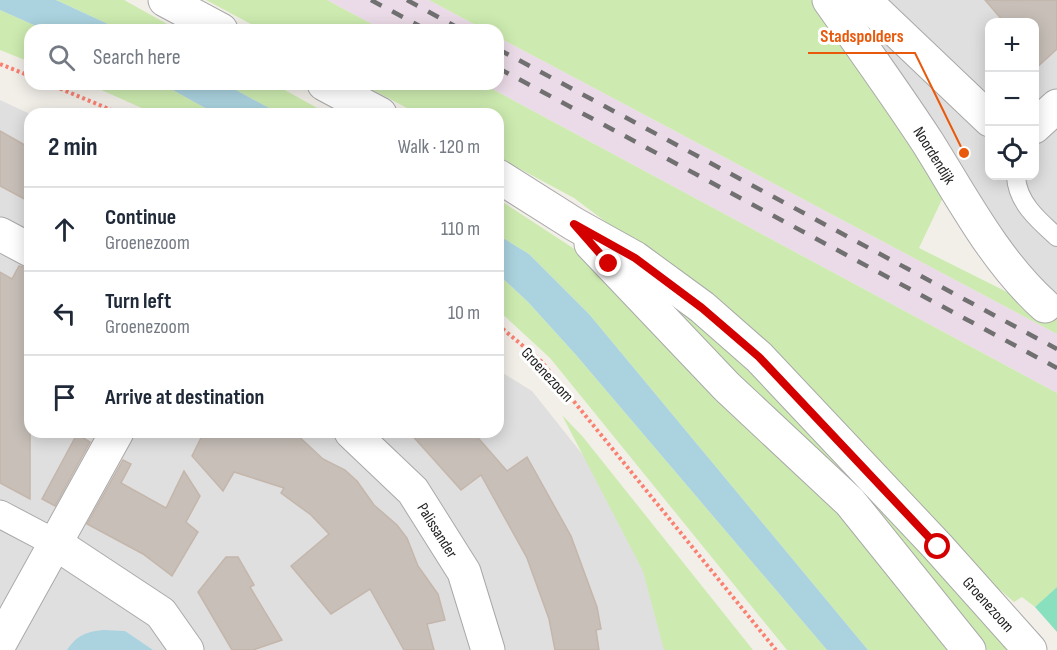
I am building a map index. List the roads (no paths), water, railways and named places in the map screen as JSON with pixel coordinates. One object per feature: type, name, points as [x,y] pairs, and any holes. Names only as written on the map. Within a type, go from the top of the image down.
[{"type":"street","points":[[165,0],[210,24]]},
{"type":"street","name":"Noordendijk","points":[[828,0],[903,104],[1000,248],[1022,285],[1045,306]]},
{"type":"street","points":[[864,0],[985,115]]},
{"type":"street","points":[[335,90],[369,108]]},
{"type":"street","points":[[1036,126],[1057,106]]},
{"type":"street","name":"Groenezoom","points":[[504,180],[574,224],[635,258],[702,308],[759,357],[938,547],[1030,650]]},
{"type":"street","name":"Groenezoom","points":[[574,224],[727,387],[850,502],[969,650]]},
{"type":"street","points":[[0,234],[24,247]]},
{"type":"street","points":[[0,643],[114,438]]},
{"type":"street","name":"Palissander","points":[[357,438],[414,491],[464,572],[488,650]]},
{"type":"street","points":[[0,514],[55,543],[161,613],[187,650]]},
{"type":"lane","points":[[1016,180],[1017,192],[1033,222],[1057,237]]},
{"type":"water","points":[[0,0],[56,0],[108,24],[32,24],[0,10]]},
{"type":"water","points":[[173,90],[236,90],[269,108],[205,108]]},
{"type":"water","points":[[504,239],[529,254],[589,314],[868,650],[827,650],[576,355],[528,302],[504,280]]},
{"type":"water","points":[[103,630],[125,631],[153,650],[67,650],[82,635]]},
{"type":"railway","points":[[371,0],[416,24]]},
{"type":"railway","points":[[407,0],[451,24]]},
{"type":"railway","points":[[504,52],[1057,349]]},
{"type":"railway","points":[[504,71],[1057,368]]},
{"type":"place","name":"Stadspolders","points":[[964,153]]}]
